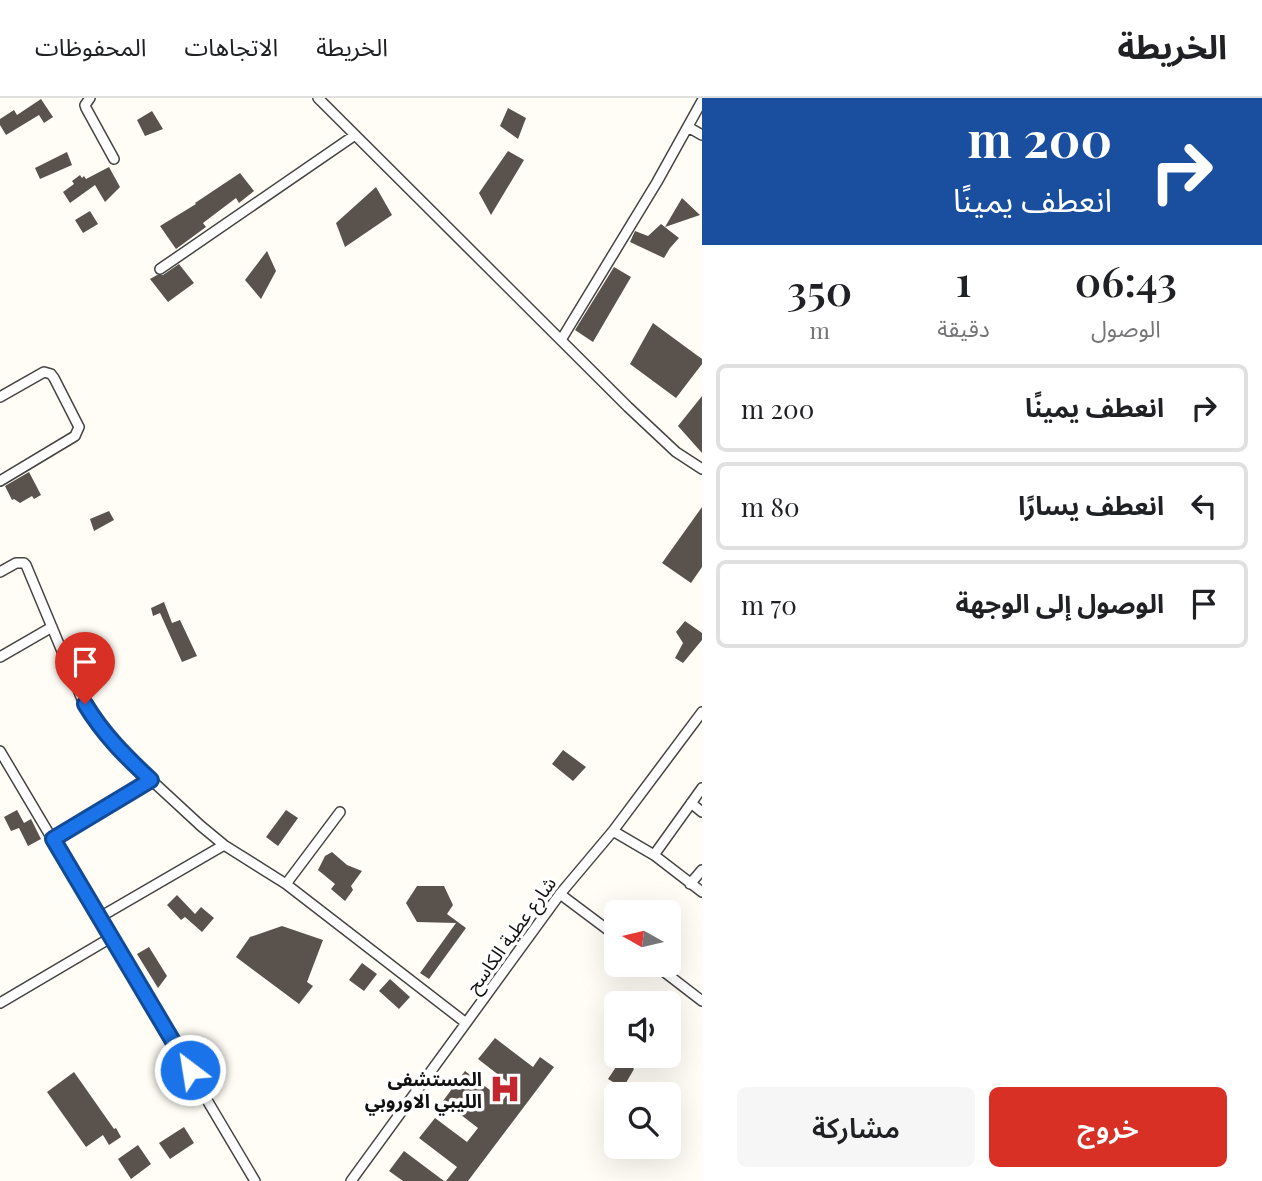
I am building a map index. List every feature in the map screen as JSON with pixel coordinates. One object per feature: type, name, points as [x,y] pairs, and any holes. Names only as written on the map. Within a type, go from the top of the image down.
[{"type":"street","points":[[90,98],[86,108],[114,159]]},
{"type":"street","points":[[318,98],[676,452],[702,469]]},
{"type":"street","points":[[561,340],[657,182],[702,101]]},
{"type":"street","points":[[688,127],[702,135]]},
{"type":"street","points":[[160,269],[355,135]]},
{"type":"street","points":[[0,397],[48,372],[54,378],[79,427],[75,436],[0,481]]},
{"type":"street","points":[[0,572],[16,563],[26,565],[85,704],[98,726],[122,753],[224,845],[286,884],[466,1023]]},
{"type":"street","points":[[0,657],[52,627]]},
{"type":"street","name":"شارع عطية الكاسح","points":[[351,1181],[560,894],[613,831],[702,712]]},
{"type":"street","points":[[0,751],[255,1181]]},
{"type":"street","points":[[53,839],[151,780]]},
{"type":"street","points":[[654,855],[702,788]]},
{"type":"street","points":[[691,803],[702,812]]},
{"type":"street","points":[[286,884],[340,812]]},
{"type":"street","points":[[613,831],[654,855],[702,892]]},
{"type":"street","points":[[100,917],[224,845]]},
{"type":"street","points":[[690,884],[702,870]]},
{"type":"street","points":[[560,894],[604,927]]},
{"type":"street","points":[[0,1003],[112,937]]},
{"type":"street","points":[[671,977],[701,999]]},
{"type":"building","points":[[41,99],[53,117],[44,123],[39,115],[6,135],[0,125],[0,119],[14,110],[17,115]]},
{"type":"building","points":[[508,108],[526,118],[518,139],[500,126]]},
{"type":"building","points":[[152,111],[163,129],[145,136],[137,120]]},
{"type":"building","points":[[508,151],[524,160],[491,215],[479,193]]},
{"type":"building","points":[[67,152],[72,165],[40,179],[35,168]]},
{"type":"building","points":[[109,167],[120,187],[105,202],[95,185],[70,203],[63,192],[74,184],[72,181],[80,175],[86,179]]},
{"type":"building","points":[[240,173],[254,191],[239,203],[236,198],[203,223],[206,227],[176,249],[160,226]]},
{"type":"building","points":[[376,187],[392,215],[345,247],[336,223]]},
{"type":"building","points":[[682,198],[700,215],[665,227]]},
{"type":"building","points":[[90,211],[98,224],[83,233],[75,220]]},
{"type":"building","points":[[661,224],[679,238],[664,258],[630,242],[635,231],[648,236]]},
{"type":"building","points":[[267,251],[276,271],[261,299],[245,280]]},
{"type":"building","points":[[179,264],[194,283],[168,302],[150,279],[163,275]]},
{"type":"building","points":[[614,267],[631,277],[593,342],[575,330]]},
{"type":"building","points":[[653,323],[702,359],[702,364],[676,398],[630,364]]},
{"type":"building","points":[[702,396],[702,453],[678,426]]},
{"type":"building","points":[[29,472],[41,495],[34,499],[32,496],[20,503],[12,500],[5,486]]},
{"type":"building","points":[[702,507],[702,567],[691,583],[662,563]]},
{"type":"building","points":[[109,511],[114,520],[94,531],[90,519]]},
{"type":"building","points":[[164,602],[172,623],[180,620],[197,656],[182,662],[160,613],[153,616],[151,608]]},
{"type":"building","points":[[685,621],[702,633],[702,640],[683,663],[675,658],[683,643],[676,632]]},
{"type":"building","points":[[563,750],[586,767],[573,781],[552,764]]},
{"type":"building","points":[[17,810],[24,823],[31,819],[41,839],[28,846],[19,828],[11,831],[4,817]]},
{"type":"building","points":[[286,810],[298,818],[278,846],[266,837]]},
{"type":"building","points":[[332,852],[347,865],[362,871],[351,886],[353,890],[345,901],[331,889],[335,884],[318,870],[325,856]]},
{"type":"building","points":[[417,886],[444,886],[453,905],[447,914],[466,928],[429,979],[420,973],[456,923],[417,922],[406,903]]},
{"type":"building","points":[[177,895],[195,914],[201,907],[214,918],[202,932],[185,917],[181,920],[167,905]]},
{"type":"building","points":[[282,926],[323,940],[307,982],[313,986],[299,1004],[236,957],[250,937]]},
{"type":"building","points":[[149,947],[167,976],[158,988],[137,954]]},
{"type":"building","points":[[362,963],[377,974],[364,991],[349,980]]},
{"type":"building","points":[[390,979],[410,997],[399,1009],[379,991]]},
{"type":"building","points":[[495,1038],[533,1067],[540,1057],[554,1067],[468,1181],[446,1181],[457,1167],[419,1138],[435,1118],[467,1142],[478,1128],[443,1101],[465,1071],[503,1100],[513,1086],[478,1059]]},
{"type":"building","points":[[615,1068],[634,1069],[626,1082],[613,1082],[608,1079]]},
{"type":"building","points":[[74,1072],[121,1137],[109,1145],[103,1135],[86,1147],[47,1092]]},
{"type":"building","points":[[184,1127],[194,1143],[170,1159],[159,1143]]},
{"type":"building","points":[[138,1145],[151,1164],[131,1179],[118,1159]]},
{"type":"building","points":[[404,1151],[444,1181],[403,1181],[389,1171]]},
{"type":"place","name":"المستشفی الليبي الاوروبي","points":[[505,1089]]},
{"type":"route","points":[[85,704],[98,726],[151,780],[53,839],[190,1070]]}]
